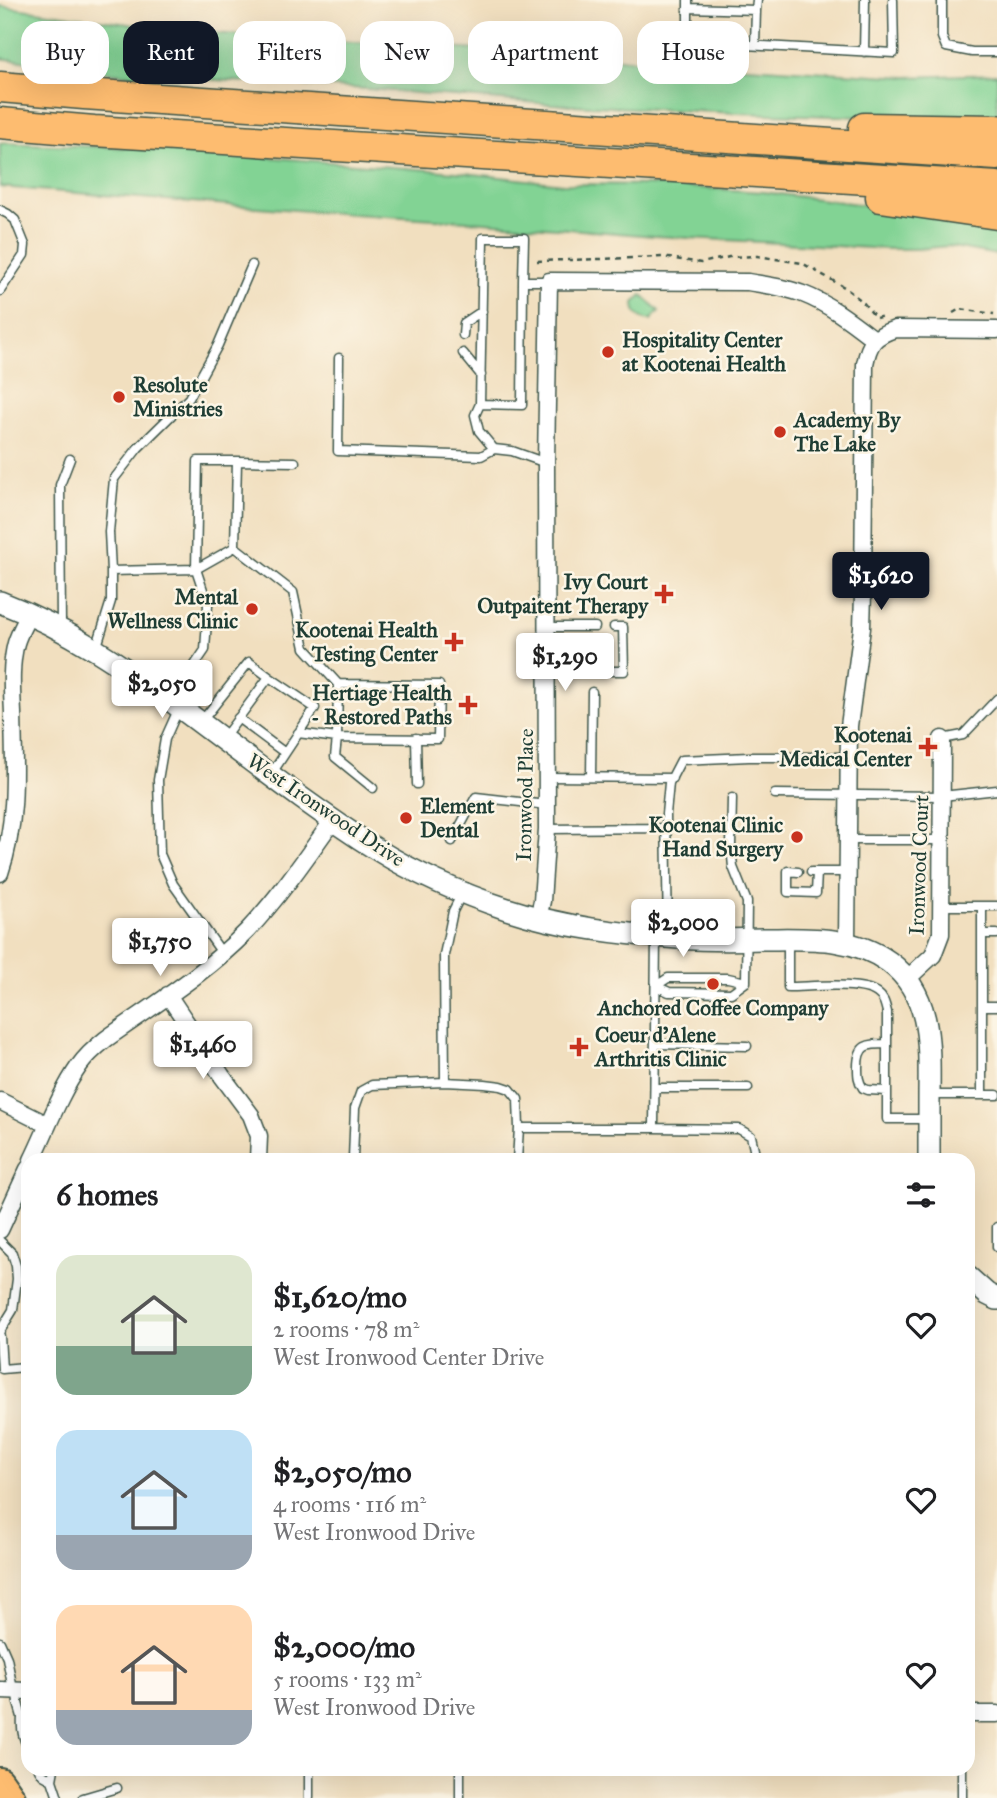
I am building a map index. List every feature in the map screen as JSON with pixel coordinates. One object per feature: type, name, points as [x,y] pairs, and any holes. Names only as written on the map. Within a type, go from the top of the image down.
[{"type":"highway","points":[[0,75],[84,94]]},
{"type":"highway","points":[[0,86],[84,94],[997,155]]},
{"type":"highway","points":[[0,123],[997,187]]},
{"type":"highway","points":[[672,133],[838,127],[997,130]]},
{"type":"highway","points":[[0,131],[94,131]]},
{"type":"highway","points":[[617,164],[997,214]]},
{"type":"main road","points":[[0,1781],[12,1798]]},
{"type":"street","points":[[549,281],[748,282],[774,286],[803,294],[846,318],[874,339]]},
{"type":"street","name":"Ironwood Place","points":[[538,918],[542,901],[547,829],[546,463],[549,281]]},
{"type":"street","points":[[847,943],[848,757],[850,705],[862,628],[867,354],[874,339],[895,330],[997,330]]},
{"type":"street","name":"West Ironwood Drive","points":[[0,602],[61,629],[96,649],[377,850],[462,892],[538,918],[622,934],[819,939],[847,943],[875,954],[890,963],[907,979],[914,989],[927,1026],[929,1153]]},
{"type":"street","points":[[0,873],[12,826],[12,675],[16,642],[29,614]]},
{"type":"street","name":"Ironwood Court","points":[[907,979],[933,955],[941,934],[942,738]]},
{"type":"street","points":[[35,1153],[65,1089],[90,1052],[211,964],[247,930],[289,881],[333,820]]},
{"type":"street","points":[[168,995],[251,1115],[259,1136],[258,1153]]},
{"type":"street","points":[[0,1101],[48,1125]]},
{"type":"street","points":[[0,1230],[21,1184]]},
{"type":"street","points":[[975,1283],[997,1299]]},
{"type":"street","points":[[975,1714],[997,1714]]},
{"type":"lane","points":[[755,46],[757,0]]},
{"type":"lane","points":[[864,52],[865,0]]},
{"type":"lane","points":[[757,10],[688,4],[688,42],[894,53],[893,0]]},
{"type":"lane","points":[[942,0],[942,37],[946,47],[972,52],[997,52]]},
{"type":"lane","points":[[0,210],[15,220],[25,245],[24,255],[0,291]]},
{"type":"lane","points":[[480,404],[522,405],[524,238],[483,238],[480,404],[475,415],[479,432],[494,449]]},
{"type":"lane","points":[[96,649],[110,601],[109,532],[114,479],[138,448],[189,398],[219,345],[252,265]]},
{"type":"lane","points":[[523,281],[549,281]]},
{"type":"lane","points":[[463,335],[464,323],[482,311]]},
{"type":"lane","points":[[463,353],[481,375]]},
{"type":"lane","points":[[339,358],[338,451],[481,456],[494,449],[512,451],[546,463]]},
{"type":"lane","points":[[61,629],[60,485],[70,459]]},
{"type":"lane","points":[[222,953],[173,884],[160,854],[158,780],[164,739],[175,704],[205,650],[208,605],[196,569],[198,461],[295,461]]},
{"type":"lane","points":[[235,547],[237,461]]},
{"type":"lane","points":[[111,571],[196,569],[235,547]]},
{"type":"lane","points":[[235,547],[293,592],[305,648],[338,684],[335,757],[373,788]]},
{"type":"lane","points":[[547,626],[596,626]]},
{"type":"lane","points":[[547,671],[624,671],[623,626],[614,626]]},
{"type":"lane","points":[[201,723],[249,662],[315,708],[271,774]]},
{"type":"lane","points":[[223,738],[269,677]]},
{"type":"lane","points":[[298,733],[337,738],[438,738],[439,684],[338,684]]},
{"type":"lane","points":[[591,777],[592,692]]},
{"type":"lane","points":[[942,738],[963,735],[997,698]]},
{"type":"lane","points":[[238,718],[285,753]]},
{"type":"lane","points":[[416,738],[417,784]]},
{"type":"lane","points":[[654,1128],[656,985],[662,937],[666,828],[671,778],[681,760],[848,757]]},
{"type":"lane","points":[[547,777],[671,778]]},
{"type":"lane","points":[[775,794],[942,796],[997,790]]},
{"type":"lane","points":[[452,841],[476,797],[547,805]]},
{"type":"lane","points":[[732,798],[733,866],[747,902],[746,982]]},
{"type":"lane","points":[[547,829],[666,828]]},
{"type":"lane","points":[[848,840],[942,840]]},
{"type":"lane","points":[[798,872],[788,871],[788,892],[816,893],[814,872],[848,872]]},
{"type":"lane","points":[[445,1082],[444,955],[453,911],[462,892]]},
{"type":"lane","points":[[982,905],[982,1095]]},
{"type":"lane","points":[[941,906],[997,905]]},
{"type":"lane","points":[[983,934],[997,934]]},
{"type":"lane","points":[[788,939],[788,987],[856,986],[869,988],[885,1001],[887,1119],[929,1119]]},
{"type":"lane","points":[[656,985],[668,978],[729,978],[746,982]]},
{"type":"lane","points":[[656,985],[669,992],[731,993],[746,982]]},
{"type":"lane","points":[[982,1006],[997,1006]]},
{"type":"lane","points":[[655,1044],[747,1046]]},
{"type":"lane","points":[[887,1044],[866,1046],[858,1054],[858,1077],[863,1088],[887,1091]]},
{"type":"lane","points":[[353,1153],[355,1108],[361,1091],[372,1085],[445,1082],[485,1084],[510,1089],[518,1099],[517,1153]]},
{"type":"lane","points":[[655,1088],[748,1088]]},
{"type":"lane","points":[[929,1095],[997,1095]]},
{"type":"lane","points":[[519,1128],[739,1129],[751,1136],[754,1153]]},
{"type":"lane","points":[[997,1227],[997,1247]]},
{"type":"lane","points":[[0,1241],[12,1253],[17,1279],[13,1310],[0,1334],[2,1369],[21,1367]]},
{"type":"lane","points":[[0,1642],[21,1710]]},
{"type":"lane","points":[[45,1776],[52,1780]]},
{"type":"lane","points":[[53,1776],[58,1798]]},
{"type":"lane","points":[[309,1776],[309,1798]]},
{"type":"lane","points":[[460,1776],[460,1798]]},
{"type":"lane","points":[[962,1776],[962,1798]]},
{"type":"lane","points":[[83,1798],[117,1788]]},
{"type":"green space","points":[[0,6],[107,21],[21,21],[21,61],[0,58]]},
{"type":"green space","points":[[109,21],[123,23],[123,74],[109,72]]},
{"type":"green space","points":[[219,34],[233,34],[233,81],[219,80]]},
{"type":"green space","points":[[346,42],[360,42],[360,84],[454,84],[454,48],[468,49],[468,84],[623,84],[623,59],[637,60],[637,84],[749,84],[749,67],[906,77],[997,74],[997,121],[551,104],[283,84],[346,84]]},
{"type":"green space","points":[[0,143],[160,149],[456,172],[563,184],[653,185],[763,192],[921,212],[997,225],[997,255],[948,246],[889,249],[654,236],[0,187]]},
{"type":"green space","points":[[642,295],[659,311],[651,320],[641,318],[635,310],[634,303]]},
{"type":"place","name":"Hospitality Center at Kootenai Health","points":[[608,352]]},
{"type":"place","name":"Resolute Ministries","points":[[119,397]]},
{"type":"place","name":"Academy By The Lake","points":[[780,432]]},
{"type":"place","name":"Ivy Court Outpaitent Therapy","points":[[664,594]]},
{"type":"place","name":"Mental Wellness Clinic","points":[[252,609]]},
{"type":"place","name":"Kootenai Health Testing Center","points":[[454,642]]},
{"type":"place","name":"Hertiage Health - Restored Paths","points":[[468,705]]},
{"type":"place","name":"Kootenai Medical Center","points":[[928,747]]},
{"type":"place","name":"Element Dental","points":[[406,818]]},
{"type":"place","name":"Kootenai Clinic Hand Surgery","points":[[797,837]]},
{"type":"place","name":"Anchored Coffee Company","points":[[713,984]]},
{"type":"place","name":"Coeur d'Alene Arthritis Clinic","points":[[579,1047]]}]
